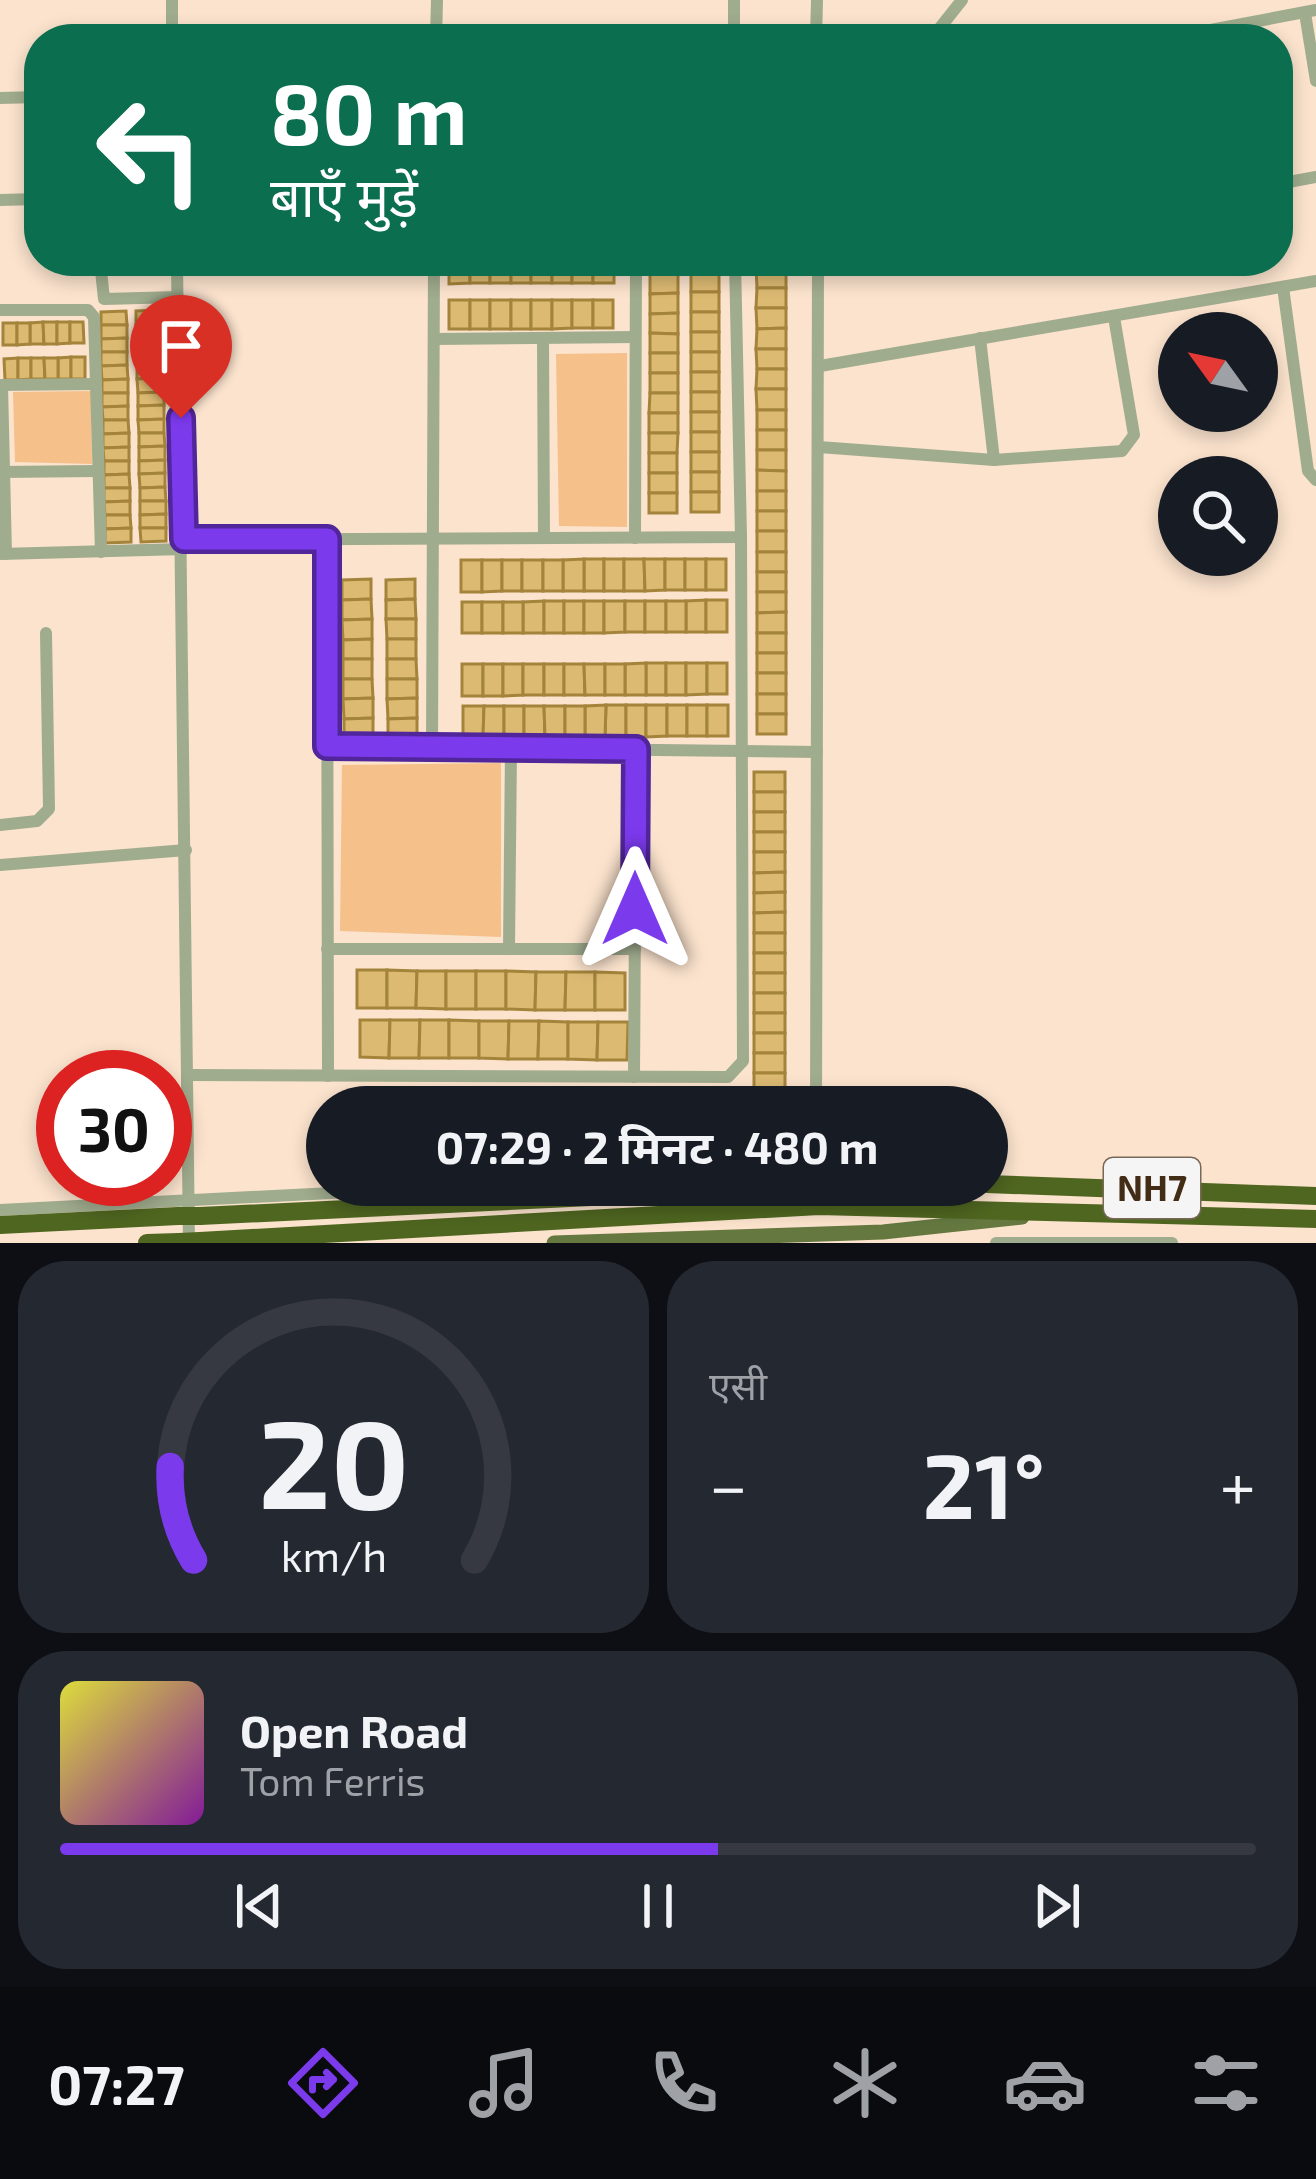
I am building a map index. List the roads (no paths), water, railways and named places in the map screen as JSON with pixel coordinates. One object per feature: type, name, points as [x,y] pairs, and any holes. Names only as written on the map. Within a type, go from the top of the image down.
[{"type":"highway","name":"NH7","points":[[1008,1185],[1316,1196]]},
{"type":"highway","points":[[0,1225],[314,1206]]},
{"type":"highway","name":"NH7","points":[[147,1243],[819,1206],[1316,1219]]},
{"type":"main road","points":[[554,1243],[835,1234],[983,1224],[1060,1210]]},
{"type":"street","points":[[943,24],[962,0]]},
{"type":"street","points":[[1260,24],[1311,11],[1316,81]]},
{"type":"street","points":[[102,276],[104,299],[178,297]]},
{"type":"street","points":[[177,276],[187,1050]]},
{"type":"street","points":[[432,747],[434,276]]},
{"type":"street","points":[[635,538],[636,276]]},
{"type":"street","points":[[192,1076],[728,1077],[742,1061],[735,276]]},
{"type":"street","points":[[816,1086],[818,276]]},
{"type":"street","points":[[820,366],[1316,281]]},
{"type":"street","points":[[1283,287],[1308,471],[1316,480]]},
{"type":"street","points":[[0,299],[0,310],[92,313],[100,552]]},
{"type":"street","points":[[819,447],[994,460],[1122,451],[1135,435],[1114,316]]},
{"type":"street","points":[[434,339],[635,337]]},
{"type":"street","points":[[543,338],[544,538]]},
{"type":"street","points":[[980,338],[994,460]]},
{"type":"street","points":[[96,384],[1,385],[3,554],[327,539],[741,537]]},
{"type":"street","points":[[2,472],[98,471]]},
{"type":"street","points":[[327,539],[328,1076]]},
{"type":"street","points":[[0,825],[37,821],[49,809],[46,633]]},
{"type":"street","points":[[327,746],[817,752]]},
{"type":"street","points":[[509,949],[511,748]]},
{"type":"street","points":[[634,1077],[636,749]]},
{"type":"street","points":[[0,865],[186,850]]},
{"type":"street","points":[[327,949],[635,949]]},
{"type":"street","points":[[0,1210],[189,1211],[306,1201]]},
{"type":"street","points":[[189,1206],[195,1242]]},
{"type":"street","points":[[835,1234],[859,1243]]},
{"type":"street","points":[[995,1243],[1172,1243]]}]
